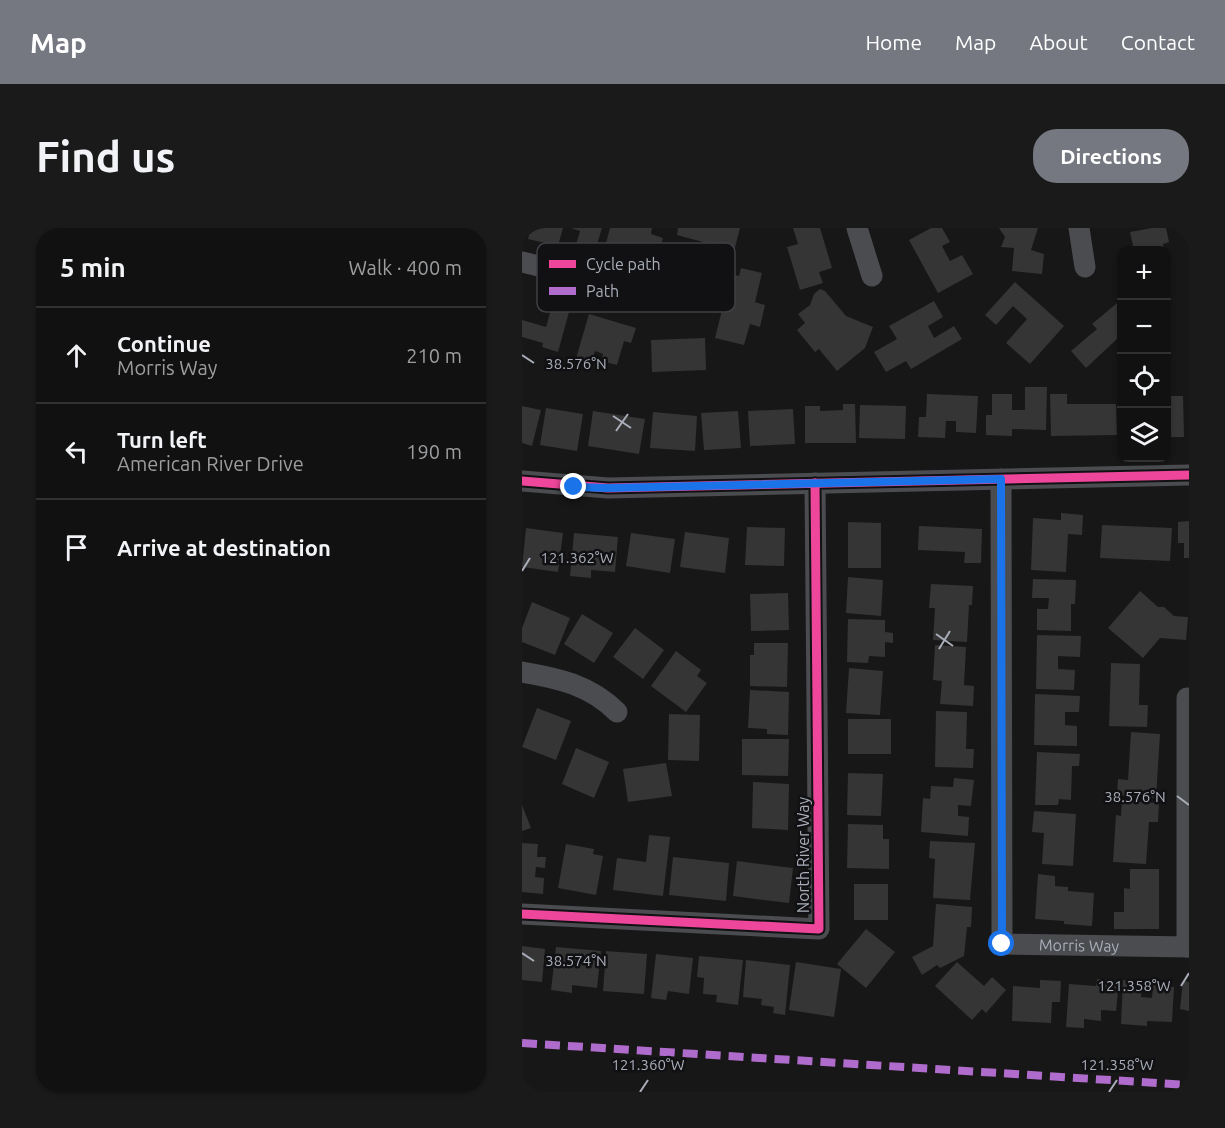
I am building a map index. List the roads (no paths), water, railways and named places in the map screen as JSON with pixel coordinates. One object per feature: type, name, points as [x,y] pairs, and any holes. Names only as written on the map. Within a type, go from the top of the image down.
[{"type":"street","points":[[857,228],[872,276]]},
{"type":"street","points":[[1079,228],[1085,267]]},
{"type":"street","points":[[522,262],[537,266]]},
{"type":"street","points":[[522,481],[608,488],[1189,475]]},
{"type":"street","name":"Morris Way","points":[[1001,479],[1002,944],[1188,947]]},
{"type":"street","name":"North River Way","points":[[522,914],[819,929],[815,483]]},
{"type":"street","points":[[522,672],[575,684],[595,693],[617,712]]},
{"type":"street","points":[[1187,698],[1188,947]]}]
